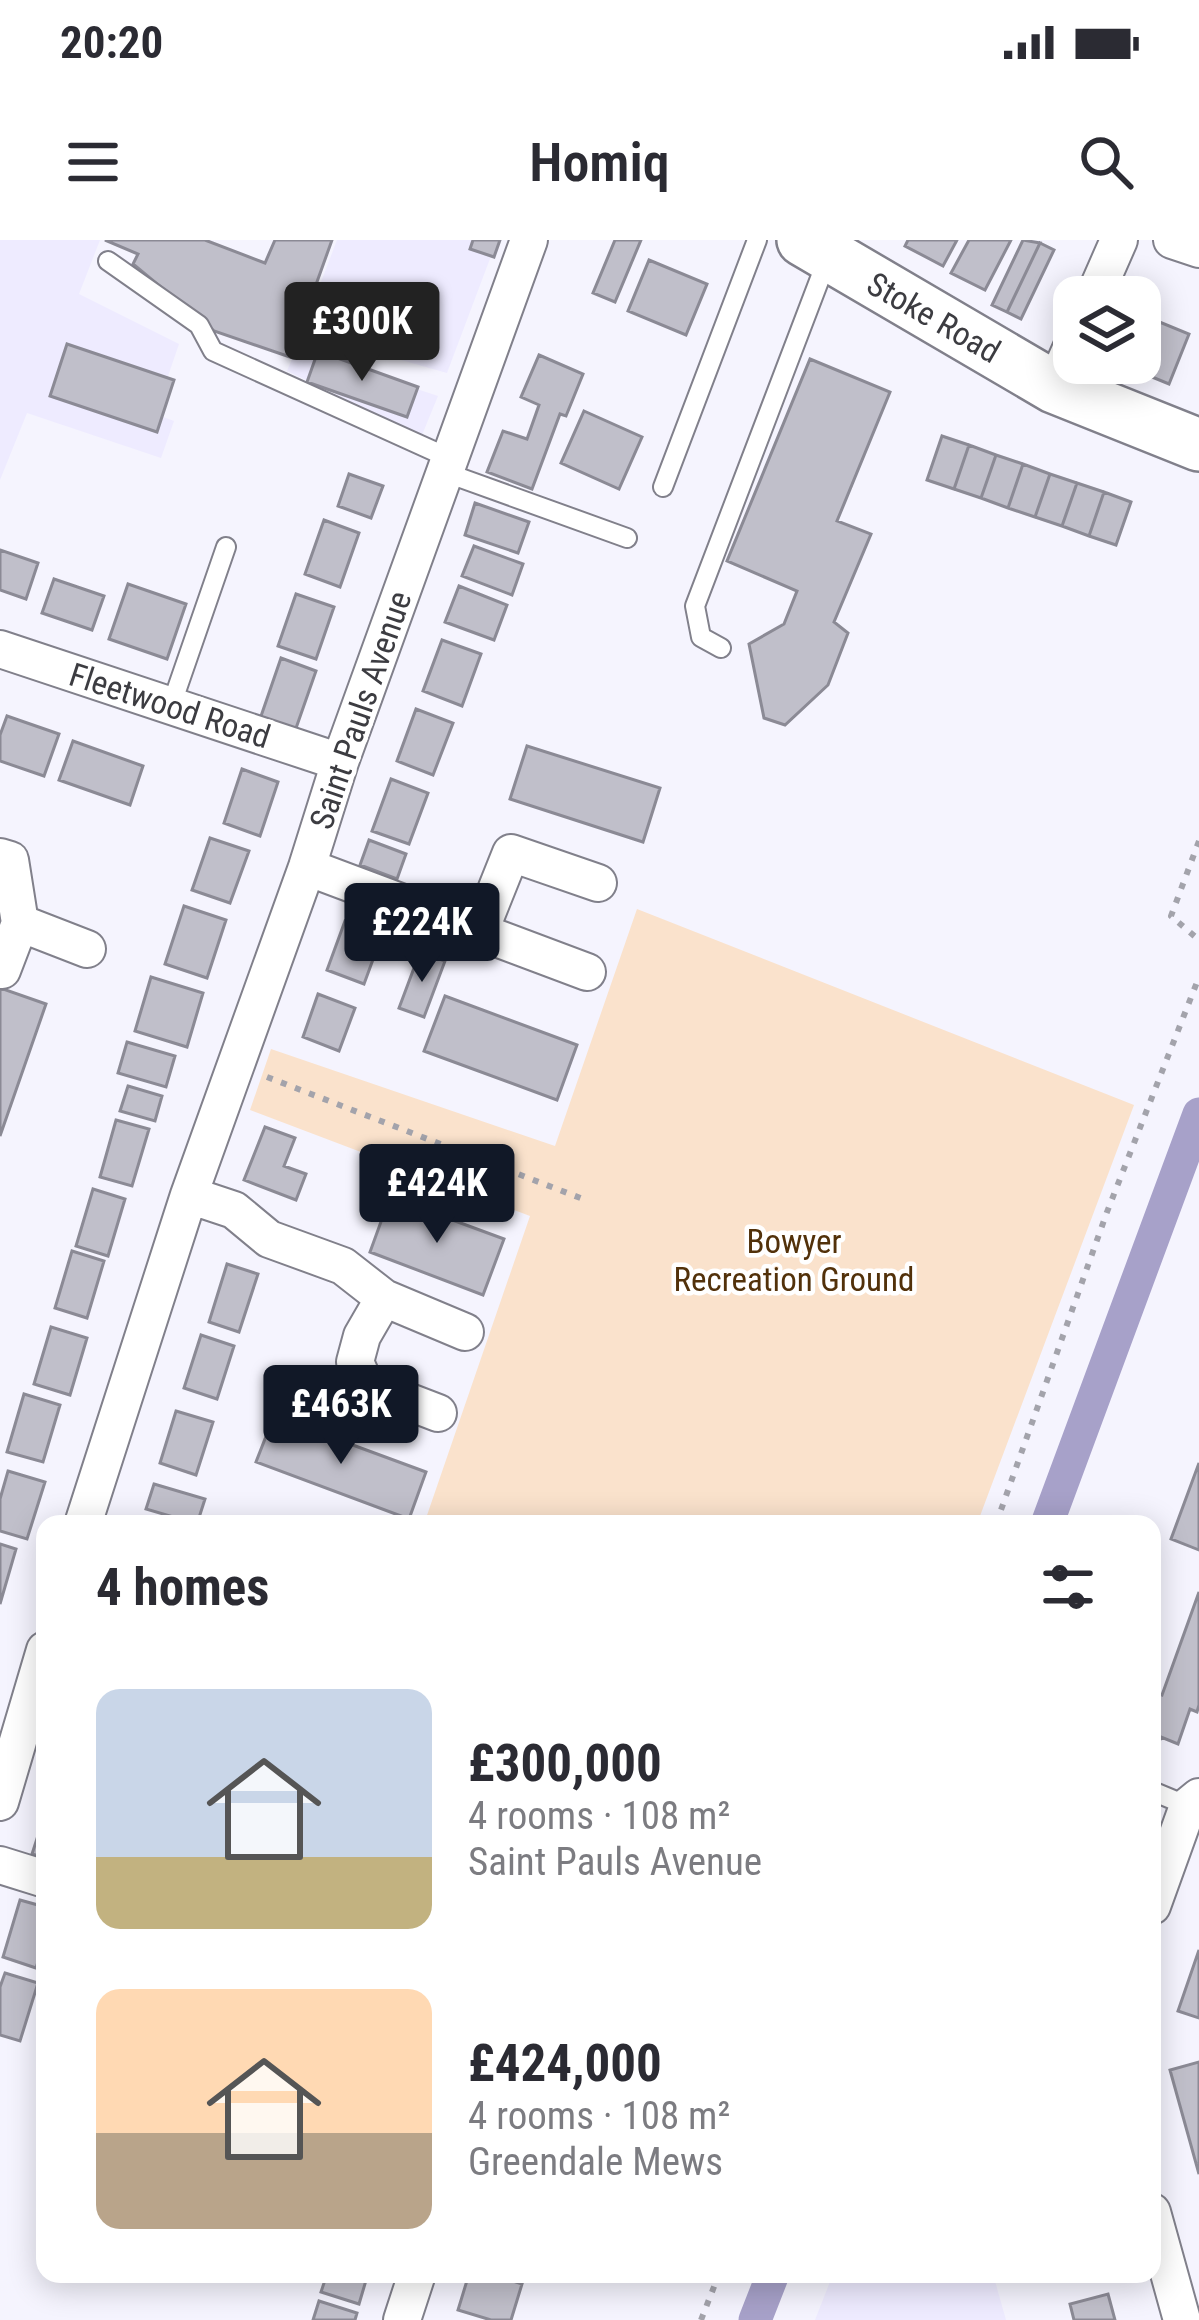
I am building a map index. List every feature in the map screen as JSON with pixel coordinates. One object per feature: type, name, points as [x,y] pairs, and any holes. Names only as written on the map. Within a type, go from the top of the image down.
[{"type":"main road","name":"Stoke Road","points":[[816,248],[1053,359]]},
{"type":"main road","name":"Stoke Road","points":[[1097,384],[1199,445]]},
{"type":"street","name":"Saint Pauls Avenue","points":[[86,1515],[189,1195],[529,240]]},
{"type":"street","points":[[1103,276],[1119,240]]},
{"type":"street","points":[[1172,240],[1199,249]]},
{"type":"street","name":"Fleetwood Road","points":[[0,649],[340,762]]},
{"type":"street","points":[[479,933],[511,853],[598,883]]},
{"type":"street","points":[[0,856],[10,860],[20,923],[2,970]]},
{"type":"street","points":[[307,867],[587,972]]},
{"type":"street","points":[[20,923],[87,950]]},
{"type":"street","points":[[189,1195],[234,1210],[269,1239],[343,1266],[384,1298],[465,1332]]},
{"type":"street","points":[[384,1298],[362,1336],[355,1362],[365,1385],[438,1413]]},
{"type":"street","points":[[0,1802],[36,1680]]},
{"type":"street","points":[[1161,1884],[1194,1802]]},
{"type":"street","points":[[0,1865],[36,1876]]},
{"type":"street","points":[[1161,2244],[1182,2320]]},
{"type":"street","points":[[402,2320],[414,2283]]},
{"type":"lane","points":[[663,488],[757,240]]},
{"type":"lane","points":[[721,648],[701,637],[694,606],[816,248]]},
{"type":"lane","points":[[108,261],[199,322],[213,351],[447,465],[627,538]]},
{"type":"lane","points":[[171,706],[226,547]]},
{"type":"lane","points":[[1161,1793],[1194,1802]]},
{"type":"path","points":[[1199,841],[1171,916],[1199,940]]},
{"type":"path","points":[[999,1515],[1199,977]]},
{"type":"path","points":[[237,1062],[289,1087],[588,1201]]},
{"type":"path","points":[[701,2320],[715,2283]]},
{"type":"shaded area","points":[[0,240],[100,240],[79,294],[179,344],[155,414],[174,421],[161,458],[27,413],[0,480]]},
{"type":"shaded area","points":[[337,240],[497,240],[447,373],[302,332]]},
{"type":"shaded area","points":[[296,349],[438,396],[422,435],[287,371]]},
{"type":"shaded area","points":[[829,2283],[996,2283],[1006,2320],[815,2320]]},
{"type":"green space","name":"Bowyer Recreation Ground","points":[[637,909],[1134,1105],[980,1515],[427,1515],[530,1216],[250,1110],[271,1049],[555,1146]]},
{"type":"building","points":[[105,240],[205,240],[265,263],[275,240],[332,240],[290,357],[214,331],[133,264],[138,254]]},
{"type":"building","points":[[473,240],[500,240],[494,257],[470,249]]},
{"type":"building","points":[[615,240],[641,240],[615,302],[593,293]]},
{"type":"building","points":[[908,240],[957,240],[943,266],[905,246]]},
{"type":"building","points":[[969,240],[1011,240],[985,290],[951,273]]},
{"type":"building","points":[[1023,240],[1040,243],[1007,312],[992,305]]},
{"type":"building","points":[[1040,243],[1054,250],[1021,319],[1007,312]]},
{"type":"building","points":[[649,260],[707,284],[686,335],[628,311]]},
{"type":"building","points":[[1161,323],[1189,334],[1169,384],[1161,381]]},
{"type":"building","points":[[67,344],[174,380],[157,432],[50,396]]},
{"type":"building","points":[[318,351],[418,387],[407,417],[307,382]]},
{"type":"building","points":[[539,355],[583,374],[566,416],[560,414],[532,489],[487,472],[503,431],[527,439],[539,405],[521,397]]},
{"type":"building","points":[[810,359],[890,392],[837,521],[871,534],[834,622],[848,633],[828,685],[785,725],[764,718],[749,644],[784,624],[797,591],[727,561]]},
{"type":"building","points":[[584,411],[642,437],[619,489],[561,463]]},
{"type":"building","points":[[942,436],[969,445],[954,489],[927,480]]},
{"type":"building","points":[[969,445],[996,455],[981,498],[954,489]]},
{"type":"building","points":[[996,455],[1023,464],[1008,508],[981,498]]},
{"type":"building","points":[[1023,464],[1050,474],[1035,517],[1008,508]]},
{"type":"building","points":[[349,474],[383,486],[371,518],[338,506]]},
{"type":"building","points":[[1050,474],[1077,483],[1062,526],[1035,517]]},
{"type":"building","points":[[1077,483],[1104,492],[1089,536],[1062,526]]},
{"type":"building","points":[[1104,492],[1131,502],[1116,545],[1089,536]]},
{"type":"building","points":[[475,503],[529,522],[518,553],[465,535]]},
{"type":"building","points":[[324,520],[359,533],[340,587],[305,574]]},
{"type":"building","points":[[474,546],[523,564],[512,595],[462,576]]},
{"type":"building","points":[[0,550],[38,563],[26,599],[0,590]]},
{"type":"building","points":[[54,579],[104,596],[92,630],[42,613]]},
{"type":"building","points":[[128,584],[186,604],[167,659],[109,639]]},
{"type":"building","points":[[459,586],[507,605],[494,640],[445,622]]},
{"type":"building","points":[[296,594],[334,607],[316,659],[278,646]]},
{"type":"building","points":[[442,640],[481,654],[462,706],[423,691]]},
{"type":"building","points":[[281,658],[316,671],[295,731],[260,719]]},
{"type":"building","points":[[416,709],[453,723],[433,775],[397,761]]},
{"type":"building","points":[[7,716],[59,734],[44,776],[0,761],[0,735]]},
{"type":"building","points":[[73,741],[143,766],[130,805],[59,780]]},
{"type":"building","points":[[527,746],[660,788],[643,842],[510,799]]},
{"type":"building","points":[[242,769],[278,782],[260,836],[224,823]]},
{"type":"building","points":[[391,779],[428,793],[409,844],[372,831]]},
{"type":"building","points":[[210,838],[249,851],[230,903],[192,890]]},
{"type":"building","points":[[369,840],[406,854],[397,879],[360,865]]},
{"type":"building","points":[[184,906],[226,920],[207,978],[165,964]]},
{"type":"building","points":[[345,921],[382,935],[364,984],[327,970]]},
{"type":"building","points":[[420,952],[445,961],[424,1017],[399,1008]]},
{"type":"building","points":[[151,977],[203,993],[187,1047],[135,1031]]},
{"type":"building","points":[[0,988],[46,1004],[0,1136]]},
{"type":"building","points":[[318,994],[355,1008],[339,1051],[303,1037]]},
{"type":"building","points":[[445,996],[577,1045],[557,1100],[424,1051]]},
{"type":"building","points":[[127,1042],[175,1056],[166,1087],[118,1073]]},
{"type":"building","points":[[128,1086],[162,1096],[155,1121],[120,1111]]},
{"type":"building","points":[[116,1120],[149,1129],[132,1186],[100,1177]]},
{"type":"building","points":[[265,1127],[295,1138],[284,1166],[306,1174],[296,1200],[244,1180]]},
{"type":"building","points":[[93,1189],[125,1199],[108,1256],[76,1246]]},
{"type":"building","points":[[390,1197],[504,1239],[483,1295],[370,1252]]},
{"type":"building","points":[[72,1251],[104,1261],[87,1318],[55,1308]]},
{"type":"building","points":[[227,1264],[258,1274],[239,1332],[209,1322]]},
{"type":"building","points":[[51,1327],[87,1338],[70,1395],[34,1384]]},
{"type":"building","points":[[201,1335],[234,1346],[217,1399],[184,1388]]},
{"type":"building","points":[[24,1394],[60,1405],[43,1462],[7,1452]]},
{"type":"building","points":[[176,1411],[213,1422],[196,1475],[160,1463]]},
{"type":"building","points":[[274,1416],[426,1472],[410,1515],[398,1515],[256,1462]]},
{"type":"building","points":[[1199,1463],[1199,1550],[1171,1539]]},
{"type":"building","points":[[8,1471],[45,1482],[27,1539],[0,1531],[0,1499]]},
{"type":"building","points":[[154,1484],[205,1499],[200,1515],[166,1515],[146,1509]]},
{"type":"building","points":[[0,1544],[16,1549],[0,1604]]},
{"type":"building","points":[[1199,1592],[1199,1705],[1197,1712],[1190,1709],[1178,1744],[1161,1737],[1162,1695]]},
{"type":"building","points":[[20,1900],[36,1904],[36,1968],[3,1957]]},
{"type":"building","points":[[1199,1950],[1199,2018],[1178,2011]]},
{"type":"building","points":[[5,1973],[36,1982],[20,2041],[0,2035],[0,1987]]},
{"type":"building","points":[[1199,2062],[1199,2174],[1170,2070]]},
{"type":"building","points":[[324,2283],[365,2283],[359,2304],[321,2292]]},
{"type":"building","points":[[466,2283],[522,2284],[511,2320],[491,2320],[458,2310]]},
{"type":"building","points":[[1108,2294],[1115,2320],[1074,2320],[1070,2304]]},
{"type":"building","points":[[319,2301],[357,2313],[355,2320],[313,2320]]},
{"type":"waterway","points":[[1050,1515],[1199,1114]]},
{"type":"waterway","points":[[755,2320],[769,2283]]}]
